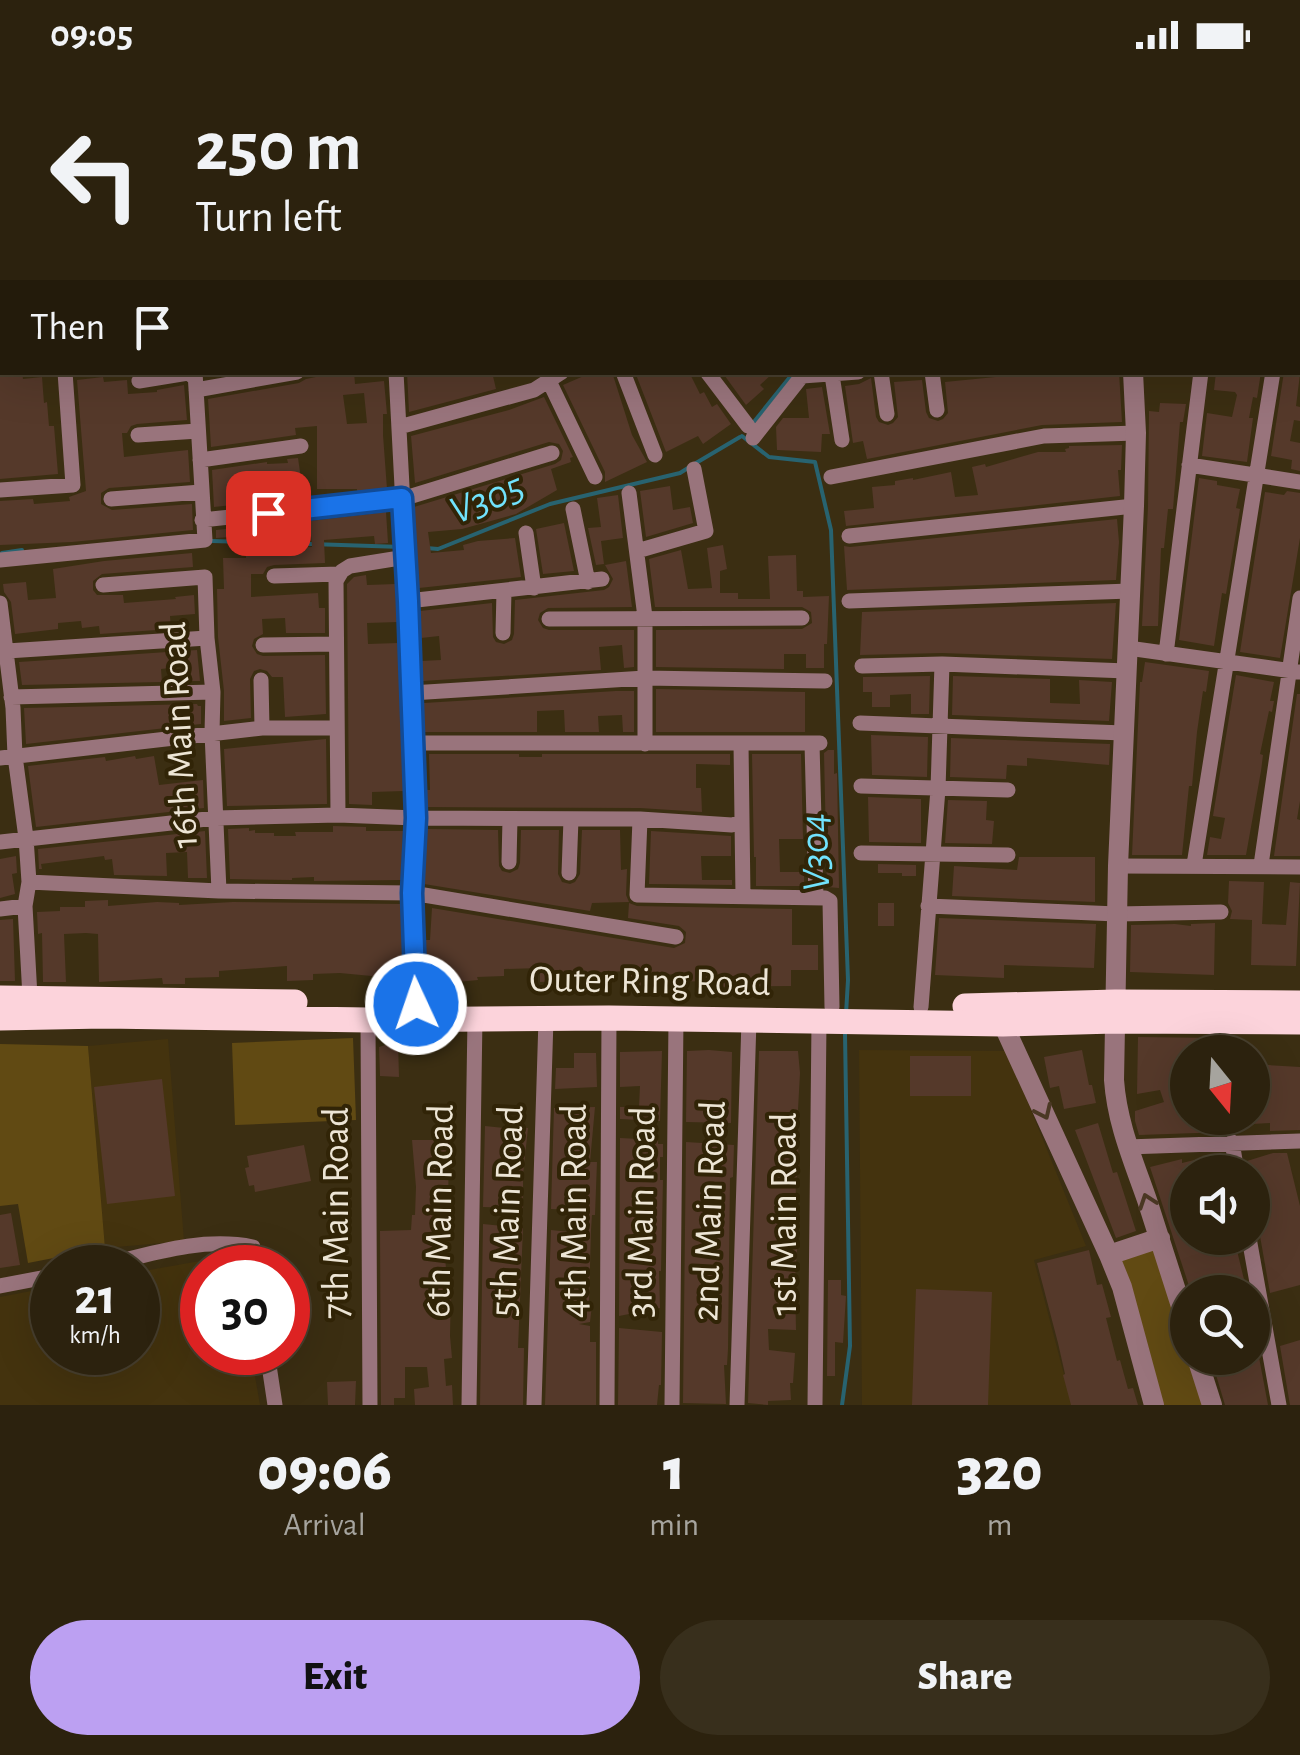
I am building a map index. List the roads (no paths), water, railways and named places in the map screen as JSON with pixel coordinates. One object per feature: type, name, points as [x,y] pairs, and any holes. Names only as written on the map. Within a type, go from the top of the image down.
[{"type":"highway","name":"Outer Ring Road","points":[[0,998],[868,1015],[1003,1024],[1115,1011],[1300,1003]]},
{"type":"highway","name":"Outer Ring Road","points":[[868,1015],[921,1006],[1022,1006],[1300,1022]]},
{"type":"highway","name":"Outer Ring Road","points":[[0,1018],[749,1020],[831,1015]]},
{"type":"street","points":[[0,490],[73,485],[65,375]]},
{"type":"street","points":[[139,381],[176,375]]},
{"type":"street","points":[[0,560],[204,540],[195,380],[258,375]]},
{"type":"street","points":[[396,375],[416,818],[412,893],[416,1004]]},
{"type":"street","points":[[624,375],[656,455]]},
{"type":"street","points":[[708,375],[751,432],[802,376],[832,375],[842,440]]},
{"type":"street","points":[[881,375],[887,414]]},
{"type":"street","points":[[932,375],[937,410]]},
{"type":"street","points":[[1136,375],[1116,914],[1115,1099],[1127,1148],[1172,1275]]},
{"type":"street","points":[[1166,654],[1201,375]]},
{"type":"street","points":[[1194,865],[1272,375]]},
{"type":"street","points":[[399,427],[534,390],[555,376],[595,476]]},
{"type":"street","points":[[138,435],[198,431]]},
{"type":"street","points":[[831,477],[1044,436],[1136,433]]},
{"type":"street","points":[[200,460],[301,446]]},
{"type":"street","points":[[202,520],[402,498],[552,453]]},
{"type":"street","points":[[1189,465],[1300,482]]},
{"type":"street","points":[[637,552],[706,532],[694,469]]},
{"type":"street","points":[[111,500],[201,492]]},
{"type":"street","points":[[628,493],[645,617],[645,744]]},
{"type":"street","points":[[849,536],[1134,506]]},
{"type":"street","points":[[408,601],[595,581],[573,509]]},
{"type":"street","points":[[526,533],[534,588]]},
{"type":"street","points":[[338,815],[336,581],[350,566],[405,551]]},
{"type":"street","points":[[274,576],[340,574]]},
{"type":"street","name":"16th Main Road","points":[[103,585],[206,577],[219,890]]},
{"type":"street","points":[[504,591],[504,633]]},
{"type":"street","points":[[849,601],[1130,591]]},
{"type":"street","points":[[1261,865],[1294,672],[1300,598]]},
{"type":"street","points":[[0,603],[7,651],[8,757],[26,838],[30,997]]},
{"type":"street","points":[[549,618],[802,618]]},
{"type":"street","points":[[7,651],[207,638]]},
{"type":"street","points":[[263,646],[336,644]]},
{"type":"street","points":[[1128,648],[1294,672]]},
{"type":"street","points":[[862,666],[942,664],[1127,671]]},
{"type":"street","points":[[921,1006],[938,789],[942,664]]},
{"type":"street","points":[[411,694],[645,678],[826,681]]},
{"type":"street","points":[[262,680],[262,728]]},
{"type":"street","points":[[8,705],[213,692]]},
{"type":"street","points":[[860,723],[1124,734]]},
{"type":"street","points":[[8,757],[262,728],[337,728]]},
{"type":"street","points":[[741,742],[743,897]]},
{"type":"street","points":[[413,743],[816,743],[816,898],[637,895],[640,819]]},
{"type":"street","points":[[861,786],[1008,790]]},
{"type":"street","points":[[0,842],[216,818],[338,815],[640,819],[732,825],[741,822]]},
{"type":"street","points":[[509,862],[510,819]]},
{"type":"street","points":[[569,873],[572,819]]},
{"type":"street","points":[[861,853],[1008,855]]},
{"type":"street","points":[[1118,866],[1300,867]]},
{"type":"street","points":[[29,882],[412,893],[676,937]]},
{"type":"street","name":"1st Main Road","points":[[815,1405],[831,1015],[831,906],[830,900],[816,898]]},
{"type":"street","points":[[0,909],[25,906]]},
{"type":"street","points":[[928,906],[1116,914],[1221,912]]},
{"type":"street","name":"6th Main Road","points":[[469,1405],[475,1018]]},
{"type":"street","name":"4th Main Road","points":[[607,1405],[609,1018]]},
{"type":"street","name":"5th Main Road","points":[[534,1405],[546,1019]]},
{"type":"street","name":"3rd Main Road","points":[[672,1405],[676,1019]]},
{"type":"street","name":"7th Main Road","points":[[368,1020],[370,1405]]},
{"type":"street","name":"2nd Main Road","points":[[737,1405],[749,1020]]},
{"type":"street","points":[[1003,1024],[1110,1254],[1154,1405]]},
{"type":"street","points":[[1127,1148],[1300,1141]]},
{"type":"street","points":[[1232,1142],[1234,1155]]},
{"type":"street","points":[[1110,1254],[1160,1238]]},
{"type":"street","points":[[190,1245],[242,1245]]},
{"type":"street","points":[[1252,1255],[1279,1405]]},
{"type":"street","points":[[0,1286],[30,1280]]},
{"type":"street","points":[[270,1375],[275,1405]]},
{"type":"street","points":[[1202,1375],[1212,1405]]},
{"type":"waterway","name":"V304","points":[[753,423],[792,375]]},
{"type":"waterway","name":"V304","points":[[742,436],[769,457],[815,462],[831,530],[848,980],[846,1014]]},
{"type":"waterway","name":"V305","points":[[696,463],[740,437]]},
{"type":"waterway","name":"V305","points":[[426,548],[438,549],[550,504],[688,468]]},
{"type":"waterway","name":"V305","points":[[212,541],[247,542]]},
{"type":"waterway","name":"V305","points":[[281,543],[402,547]]},
{"type":"waterway","name":"V305","points":[[2,553],[22,550]]},
{"type":"waterway","name":"V304","points":[[842,1405],[850,1346],[845,1034]]}]
